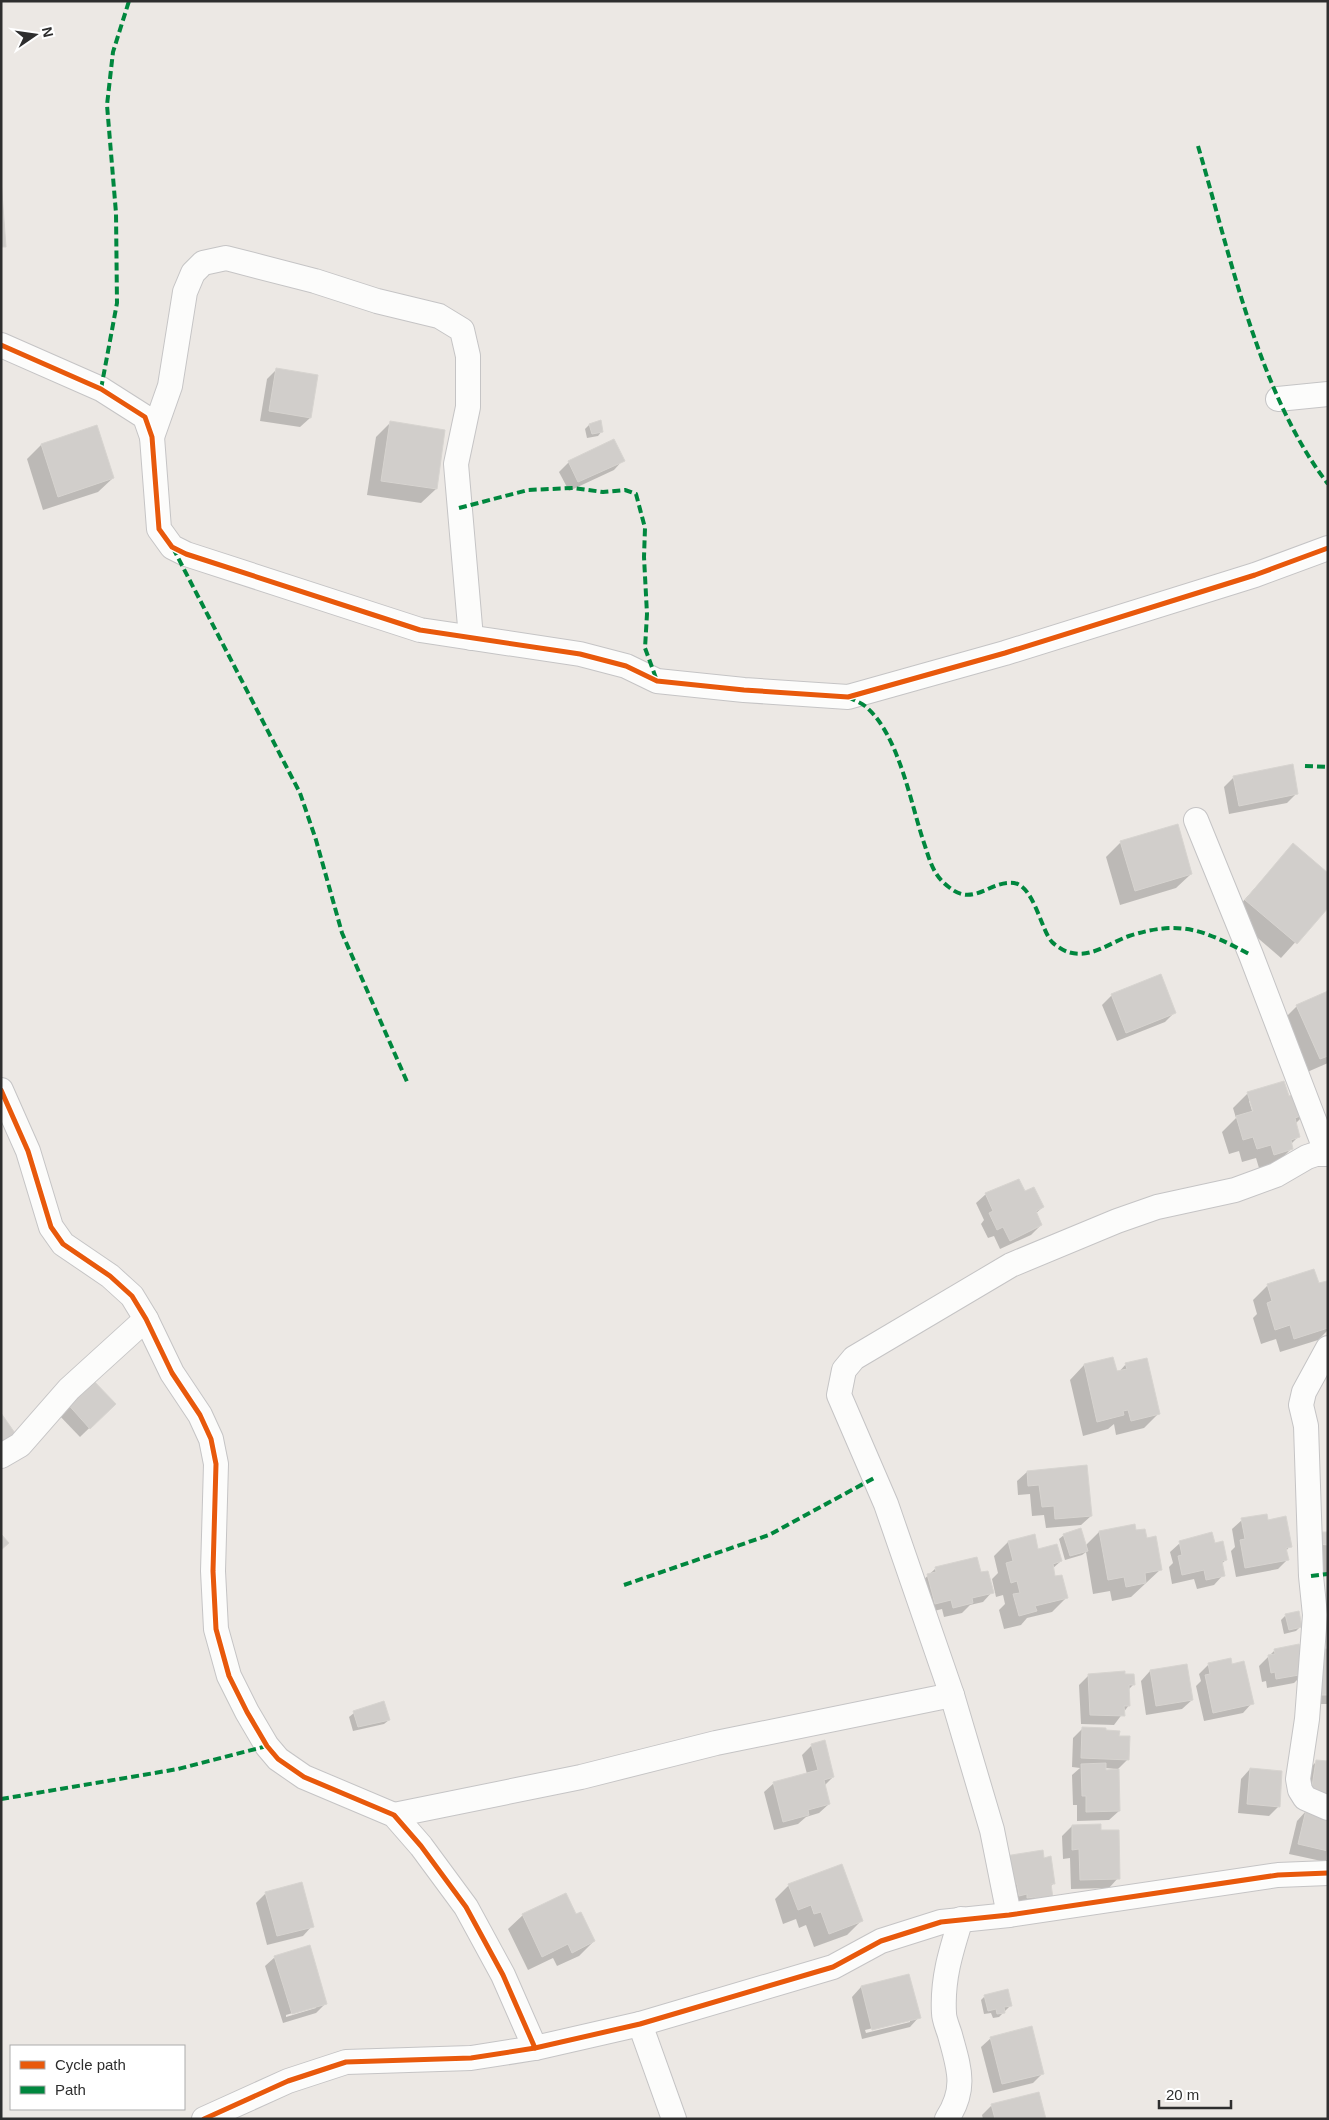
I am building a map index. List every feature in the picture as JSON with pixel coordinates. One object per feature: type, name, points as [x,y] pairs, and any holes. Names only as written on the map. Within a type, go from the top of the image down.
[{"type":"street","points":[[152,437],[170,386],[185,292],[193,273],[203,263],[226,258],[306,279],[377,301],[439,316],[462,330],[468,356],[468,407],[456,464],[471,638]]},
{"type":"street","points":[[1,345],[108,394],[145,417],[152,437],[159,530],[172,547],[186,554],[420,630],[580,654],[626,666],[657,681],[744,690],[848,697],[1005,653],[1255,575],[1328,548]]},
{"type":"street","points":[[1278,398],[1328,394]]},
{"type":"street","points":[[1009,1915],[992,1830],[952,1695],[886,1504],[839,1395],[844,1370],[854,1358],[1011,1265],[1117,1221],[1157,1208],[1235,1190],[1276,1175],[1307,1157],[1316,1154],[1328,1154],[1255,964],[1196,820]]},
{"type":"street","points":[[1,1090],[28,1151],[51,1227],[63,1244],[110,1276],[132,1296],[146,1319],[172,1373],[200,1415],[211,1439],[216,1464],[213,1571],[216,1629],[229,1676],[267,1746],[278,1759],[304,1777],[394,1816],[421,1846],[466,1907],[503,1975],[535,2048]]},
{"type":"street","points":[[1,1456],[20,1445],[69,1389],[146,1319]]},
{"type":"street","points":[[1328,1348],[1304,1392],[1301,1405],[1306,1426],[1311,1576],[1315,1616],[1308,1719],[1298,1779],[1300,1790],[1305,1798],[1328,1808]]},
{"type":"street","points":[[394,1816],[581,1777],[716,1743],[952,1695]]},
{"type":"street","points":[[204,2119],[288,2081],[346,2062],[471,2058],[535,2048],[640,2024],[833,1966],[881,1942],[941,1922],[1009,1915],[1278,1875],[1328,1874]]},
{"type":"street","points":[[947,2119],[956,2104],[961,2083],[957,2060],[944,2016],[944,1988],[948,1961],[961,1919]]},
{"type":"street","points":[[640,2024],[674,2119]]},
{"type":"building","points":[[1,180],[6,247],[1,247]]},
{"type":"building","points":[[276,368],[318,375],[311,418],[269,411]]},
{"type":"building","points":[[601,420],[603,432],[592,434],[589,424]]},
{"type":"building","points":[[390,421],[445,430],[437,489],[381,481]]},
{"type":"building","points":[[97,425],[114,478],[58,497],[41,444]]},
{"type":"building","points":[[614,439],[625,461],[578,482],[568,461]]},
{"type":"building","points":[[1293,764],[1298,794],[1239,806],[1233,776]]},
{"type":"building","points":[[1178,824],[1192,874],[1135,891],[1120,841]]},
{"type":"building","points":[[1293,843],[1328,873],[1328,908],[1297,944],[1245,900]]},
{"type":"building","points":[[1161,974],[1176,1013],[1126,1033],[1111,994]]},
{"type":"building","points":[[1328,991],[1328,1056],[1320,1059],[1296,1005]]},
{"type":"building","points":[[1284,1081],[1289,1096],[1300,1093],[1306,1114],[1295,1118],[1300,1137],[1291,1140],[1293,1149],[1274,1155],[1271,1145],[1257,1149],[1253,1137],[1243,1140],[1236,1116],[1253,1111],[1247,1092]]},
{"type":"building","points":[[1019,1179],[1025,1191],[1034,1187],[1044,1207],[1036,1211],[1042,1225],[1010,1241],[1003,1227],[997,1230],[989,1213],[993,1211],[985,1193]]},
{"type":"building","points":[[1314,1269],[1319,1283],[1327,1281],[1328,1284],[1328,1328],[1294,1339],[1290,1325],[1275,1330],[1267,1303],[1272,1301],[1267,1284]]},
{"type":"building","points":[[1113,1357],[1117,1371],[1127,1369],[1125,1363],[1147,1358],[1160,1414],[1131,1421],[1128,1410],[1123,1411],[1124,1415],[1097,1422],[1084,1364]]},
{"type":"building","points":[[90,1377],[116,1404],[90,1429],[65,1401]]},
{"type":"building","points":[[1,1413],[17,1436],[1,1447]]},
{"type":"building","points":[[1087,1465],[1092,1516],[1055,1519],[1054,1506],[1042,1507],[1039,1485],[1028,1486],[1027,1471]]},
{"type":"building","points":[[1267,1514],[1268,1520],[1286,1516],[1292,1547],[1286,1548],[1289,1560],[1245,1568],[1240,1540],[1245,1539],[1241,1518]]},
{"type":"building","points":[[1135,1524],[1136,1530],[1145,1529],[1147,1538],[1156,1536],[1162,1570],[1145,1573],[1146,1583],[1126,1587],[1124,1577],[1108,1580],[1099,1531]]},
{"type":"building","points":[[1081,1528],[1088,1551],[1070,1556],[1063,1534]]},
{"type":"building","points":[[1212,1532],[1215,1543],[1223,1541],[1227,1560],[1222,1561],[1225,1576],[1206,1580],[1204,1570],[1182,1575],[1178,1556],[1182,1555],[1179,1541]]},
{"type":"building","points":[[1318,1532],[1328,1532],[1328,1545],[1318,1544]]},
{"type":"building","points":[[1,1534],[9,1543],[1,1550]]},
{"type":"building","points":[[1035,1534],[1038,1549],[1057,1544],[1062,1561],[1053,1564],[1055,1576],[1062,1575],[1068,1598],[1035,1606],[1037,1611],[1019,1616],[1013,1594],[1020,1593],[1017,1581],[1011,1583],[1006,1563],[1013,1561],[1008,1541]]},
{"type":"building","points":[[977,1557],[981,1572],[988,1571],[994,1593],[972,1598],[973,1603],[953,1608],[951,1600],[935,1604],[927,1574],[936,1572],[935,1567]]},
{"type":"building","points":[[1299,1611],[1302,1627],[1289,1630],[1285,1614]]},
{"type":"building","points":[[1299,1644],[1305,1674],[1276,1679],[1275,1672],[1271,1673],[1268,1655],[1275,1654],[1274,1649]]},
{"type":"building","points":[[1322,1649],[1328,1649],[1328,1695],[1321,1695]]},
{"type":"building","points":[[1231,1658],[1232,1664],[1244,1661],[1254,1704],[1213,1713],[1205,1675],[1210,1674],[1208,1663]]},
{"type":"building","points":[[1187,1664],[1193,1700],[1156,1706],[1150,1670]]},
{"type":"building","points":[[1125,1671],[1125,1674],[1134,1674],[1135,1685],[1129,1685],[1130,1706],[1124,1706],[1125,1716],[1090,1715],[1088,1674]]},
{"type":"building","points":[[384,1701],[390,1720],[358,1727],[353,1711]]},
{"type":"building","points":[[1082,1727],[1106,1728],[1106,1730],[1120,1731],[1119,1736],[1130,1736],[1129,1760],[1081,1758]]},
{"type":"building","points":[[825,1740],[834,1777],[824,1780],[830,1804],[808,1810],[809,1815],[783,1822],[773,1782],[818,1770],[811,1744]]},
{"type":"building","points":[[1316,1760],[1328,1761],[1328,1795],[1311,1793]]},
{"type":"building","points":[[1106,1763],[1106,1770],[1119,1769],[1120,1811],[1086,1812],[1086,1796],[1082,1796],[1081,1764]]},
{"type":"building","points":[[1250,1768],[1282,1771],[1280,1807],[1247,1804]]},
{"type":"building","points":[[1306,1810],[1328,1815],[1328,1851],[1298,1844]]},
{"type":"building","points":[[1101,1824],[1101,1830],[1119,1830],[1120,1879],[1080,1880],[1079,1849],[1072,1850],[1072,1825]]},
{"type":"building","points":[[1043,1850],[1044,1858],[1051,1856],[1055,1884],[1051,1884],[1053,1898],[1036,1901],[1035,1897],[1027,1898],[1027,1894],[1019,1896],[1017,1884],[1010,1885],[1005,1856]]},
{"type":"building","points":[[842,1864],[863,1921],[829,1934],[821,1912],[814,1914],[811,1905],[798,1910],[788,1884]]},
{"type":"building","points":[[302,1882],[314,1927],[277,1936],[265,1892]]},
{"type":"building","points":[[566,1893],[576,1914],[581,1912],[595,1941],[572,1953],[568,1944],[542,1957],[522,1914]]},
{"type":"building","points":[[310,1945],[327,2004],[292,2014],[274,1956]]},
{"type":"building","points":[[909,1974],[921,2018],[872,2030],[861,1986]]},
{"type":"building","points":[[1008,1989],[1012,2006],[1004,2007],[1005,2013],[997,2014],[996,2009],[988,2011],[984,1995]]},
{"type":"building","points":[[1032,2026],[1044,2074],[1002,2084],[990,2037]]},
{"type":"building","points":[[1039,2092],[1046,2119],[995,2119],[991,2104]]},
{"type":"marked path","points":[[101,389],[117,303],[116,213],[107,105],[113,52],[129,1]]},
{"type":"marked path","points":[[1198,146],[1235,277],[1265,366],[1283,409],[1304,448],[1328,484]]},
{"type":"marked path","points":[[459,508],[528,490],[573,488],[603,492],[625,490],[636,494],[645,528],[644,557],[647,614],[645,648],[657,681]]},
{"type":"marked path","points":[[173,548],[300,793],[316,840],[342,933],[408,1084]]},
{"type":"marked path","points":[[848,697],[865,706],[886,733],[908,787],[930,861],[939,878],[950,888],[967,895],[982,892],[1005,883],[1014,883],[1021,886],[1032,900],[1052,942],[1060,948],[1076,954],[1092,952],[1129,936],[1148,931],[1179,928],[1206,934],[1251,955]]},
{"type":"marked path","points":[[1305,766],[1328,767]]},
{"type":"marked path","points":[[624,1585],[769,1535],[874,1478]]},
{"type":"marked path","points":[[1311,1576],[1328,1574]]},
{"type":"marked path","points":[[1,1799],[178,1769],[267,1746]]},
{"type":"cycle path","points":[[1,345],[101,389],[145,417],[152,437],[159,529],[172,547],[186,554],[420,630],[580,654],[626,666],[657,681],[744,690],[848,697],[1005,653],[1255,575],[1328,548]]},
{"type":"cycle path","points":[[1,1090],[28,1151],[51,1227],[63,1244],[110,1276],[132,1296],[146,1319],[172,1373],[200,1415],[211,1439],[216,1464],[213,1571],[216,1629],[229,1676],[247,1712],[267,1746],[278,1759],[304,1777],[394,1815],[421,1846],[466,1907],[503,1975],[535,2048]]},
{"type":"cycle path","points":[[204,2119],[288,2081],[346,2062],[471,2058],[535,2048],[640,2024],[833,1967],[881,1941],[941,1922],[1009,1915],[1278,1875],[1328,1873]]}]
